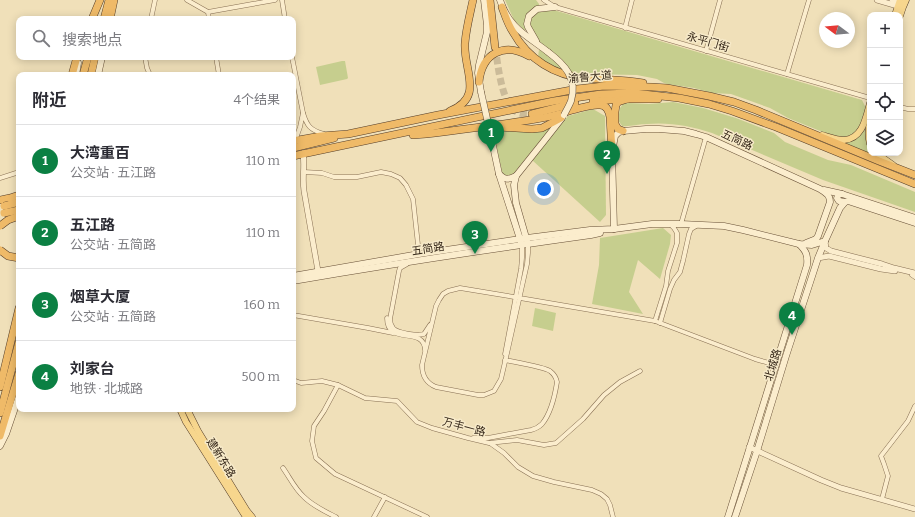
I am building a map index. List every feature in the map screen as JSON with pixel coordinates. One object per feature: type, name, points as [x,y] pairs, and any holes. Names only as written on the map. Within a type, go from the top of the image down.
[{"type":"highway","points":[[92,16],[100,0]]},
{"type":"highway","points":[[97,16],[100,0]]},
{"type":"highway","points":[[105,16],[109,0]]},
{"type":"highway","points":[[110,16],[114,0]]},
{"type":"highway","points":[[465,56],[475,0]]},
{"type":"highway","points":[[438,115],[461,105],[466,101],[469,93],[470,86],[465,56],[465,42],[475,0]]},
{"type":"highway","points":[[490,0],[495,47]]},
{"type":"highway","points":[[501,3],[513,32],[522,46],[535,59]]},
{"type":"highway","points":[[479,82],[481,70],[490,56],[499,51],[515,50],[526,54],[554,70],[574,77],[587,79],[628,80],[667,88]]},
{"type":"highway","points":[[73,72],[77,60]]},
{"type":"highway","points":[[84,72],[87,60]]},
{"type":"highway","points":[[92,72],[94,60]]},
{"type":"highway","name":"渝鲁大道","points":[[296,143],[329,135],[348,134],[438,115],[590,87],[621,86],[667,88],[734,102],[812,133],[879,157],[915,175]]},
{"type":"highway","name":"渝鲁大道","points":[[296,155],[554,101],[601,94],[634,93],[679,98],[709,104],[753,118],[915,184]]},
{"type":"highway","points":[[532,114],[578,102],[596,100],[650,100],[679,98]]},
{"type":"highway","points":[[623,130],[616,127],[615,112],[618,102],[627,99]]},
{"type":"highway","points":[[391,136],[426,134],[537,119],[590,105],[602,105],[608,109],[609,113],[612,152]]},
{"type":"highway","points":[[481,126],[532,129],[542,128],[563,117]]},
{"type":"highway","points":[[296,143],[348,134]]},
{"type":"highway","points":[[1,210],[10,198],[16,197]]},
{"type":"highway","points":[[1,210],[16,203]]},
{"type":"highway","points":[[1,210],[16,210]]},
{"type":"highway","points":[[1,210],[16,218]]},
{"type":"highway","points":[[0,226],[8,220],[16,217]]},
{"type":"highway","points":[[0,250],[8,256],[16,257]]},
{"type":"highway","points":[[0,387],[16,320]]},
{"type":"highway","points":[[0,413],[13,395],[16,368]]},
{"type":"highway","points":[[0,436],[16,384]]},
{"type":"main road","points":[[92,16],[96,0]]},
{"type":"main road","points":[[109,0],[109,16]]},
{"type":"main road","points":[[480,0],[484,21],[478,73],[479,82],[499,174],[524,241]]},
{"type":"main road","points":[[480,57],[485,41],[487,25],[484,0]]},
{"type":"main road","points":[[499,174],[503,178],[508,179],[516,176],[563,117],[571,100],[573,91],[570,77],[563,65],[513,25],[501,3]]},
{"type":"main road","points":[[896,12],[901,3]]},
{"type":"main road","points":[[538,44],[528,27],[527,20],[532,12],[538,9],[555,7]]},
{"type":"main road","points":[[76,72],[78,60]]},
{"type":"main road","points":[[99,72],[101,60]]},
{"type":"main road","points":[[101,72],[102,60]]},
{"type":"main road","points":[[812,133],[845,140],[856,135],[863,126],[867,113]]},
{"type":"main road","name":"五简路","points":[[623,130],[646,129],[684,131],[706,137],[820,189],[842,194],[915,218]]},
{"type":"main road","points":[[614,229],[612,152],[615,136],[623,130]]},
{"type":"main road","points":[[516,176],[514,193],[524,241]]},
{"type":"main road","points":[[799,244],[812,241],[818,236],[830,202],[829,196],[820,189]]},
{"type":"main road","points":[[842,194],[839,194],[837,198],[839,201],[856,203],[915,223]]},
{"type":"main road","points":[[825,241],[840,208],[845,202]]},
{"type":"main road","name":"五简路","points":[[296,275],[419,254],[524,241],[590,235],[639,225],[681,224],[729,226],[799,244],[812,245],[825,241]]},
{"type":"main road","name":"五简路","points":[[296,281],[411,262],[524,241]]},
{"type":"main road","name":"北城路","points":[[735,517],[786,356],[825,241]]},
{"type":"main road","name":"北城路","points":[[728,517],[807,265],[807,255],[799,244]]},
{"type":"main road","points":[[0,446],[6,434],[13,395]]},
{"type":"main road","name":"建新东路","points":[[181,412],[186,422],[246,517]]},
{"type":"main road","name":"建新东路","points":[[189,412],[202,437],[252,517]]},
{"type":"street","points":[[152,16],[155,0]]},
{"type":"street","points":[[187,0],[208,12],[275,0]]},
{"type":"street","points":[[282,0],[285,16]]},
{"type":"street","name":"永平门街","points":[[544,0],[555,7],[624,28],[867,97]]},
{"type":"street","points":[[624,28],[632,0]]},
{"type":"street","points":[[706,51],[720,0]]},
{"type":"street","points":[[788,74],[809,0]]},
{"type":"street","points":[[877,0],[901,3]]},
{"type":"street","points":[[892,0],[901,3]]},
{"type":"street","points":[[208,12],[209,16]]},
{"type":"street","points":[[146,60],[149,72]]},
{"type":"street","points":[[216,60],[218,72]]},
{"type":"street","points":[[293,60],[295,72]]},
{"type":"street","points":[[296,77],[303,113],[309,127],[315,131],[329,135]]},
{"type":"street","points":[[903,108],[908,110],[915,109]]},
{"type":"street","points":[[296,138],[303,113]]},
{"type":"street","points":[[681,224],[706,137]]},
{"type":"street","points":[[303,153],[305,162],[303,184],[318,271]]},
{"type":"street","points":[[304,172],[322,173],[334,177],[357,177],[381,172],[400,178],[406,185],[413,199],[419,254]]},
{"type":"street","points":[[0,178],[16,173]]},
{"type":"street","points":[[657,322],[666,286],[668,271],[677,243],[677,233],[669,224]]},
{"type":"street","points":[[657,322],[674,280],[680,272],[690,231],[693,227],[698,225]]},
{"type":"street","points":[[524,241],[518,297],[505,352],[501,379],[494,391],[484,395],[478,395],[431,385],[427,382],[422,371],[422,365],[436,306],[443,294],[460,288],[518,297],[657,322],[755,359],[776,365]]},
{"type":"street","points":[[825,241],[826,248],[831,251],[882,264],[914,275]]},
{"type":"street","points":[[818,258],[829,256],[914,275]]},
{"type":"street","points":[[368,328],[380,328],[388,324],[398,271],[402,266],[411,262]]},
{"type":"street","points":[[391,265],[395,266],[396,271],[387,318],[390,329],[396,334]]},
{"type":"street","points":[[296,316],[420,339],[424,344],[425,355]]},
{"type":"street","points":[[390,319],[392,328],[396,331],[418,335],[424,334],[433,321]]},
{"type":"street","points":[[468,438],[488,438],[538,428],[550,411],[556,382],[556,378],[553,374],[547,369],[505,360]]},
{"type":"street","name":"万丰一路","points":[[296,381],[301,383],[322,381],[338,385],[365,398],[397,401],[417,422],[432,428],[468,438],[490,443],[517,440],[544,445],[556,443],[583,419],[604,394],[620,382],[640,371]]},
{"type":"street","points":[[338,385],[314,426],[312,441],[316,458],[335,474],[427,517]]},
{"type":"street","points":[[882,500],[888,476],[881,456],[908,421],[915,406]]},
{"type":"street","points":[[490,443],[504,453],[518,467],[533,476],[592,490],[602,494],[610,505],[613,517]]},
{"type":"street","points":[[750,447],[821,480],[848,490],[915,509]]},
{"type":"street","points":[[283,468],[304,497],[316,507],[336,517]]},
{"type":"street","points":[[374,517],[385,497]]},
{"type":"green space","points":[[505,0],[536,0],[539,4],[539,6],[532,10],[526,29],[524,30],[514,20]]},
{"type":"green space","points":[[551,10],[862,100],[866,108],[857,131],[847,137],[841,137],[830,135],[788,118],[770,108],[731,94],[712,93],[694,88],[667,84],[657,79],[637,75],[583,74],[556,69],[538,57],[540,42],[532,32],[528,22],[536,12]]},
{"type":"green space","points":[[345,61],[348,78],[320,85],[316,67]]},
{"type":"green space","points":[[673,102],[703,108],[736,118],[774,133],[785,142],[828,160],[851,165],[915,192],[915,212],[823,180],[712,133],[680,125],[644,124],[622,126],[618,120],[620,108],[623,104]]},
{"type":"green space","points":[[593,109],[605,116],[606,215],[600,222],[532,160],[568,116]]},
{"type":"green space","points":[[548,128],[550,129],[514,173],[509,176],[504,175],[502,172],[493,129],[533,131]]},
{"type":"green space","points":[[864,129],[865,129],[867,153],[843,143]]},
{"type":"green space","points":[[663,228],[671,235],[670,244],[660,279],[638,260],[629,292],[643,314],[592,304],[599,265],[600,238]]},
{"type":"green space","points":[[535,308],[556,313],[553,331],[532,326]]},
{"type":"tunnel","points":[[495,47],[501,82],[507,101],[517,112],[532,114]]},
{"type":"place","name":"大湾重百","points":[[491,152]]},
{"type":"place","name":"五江路","points":[[607,174]]},
{"type":"place","name":"烟草大厦","points":[[475,254]]},
{"type":"place","name":"刘家台","points":[[792,335]]}]
